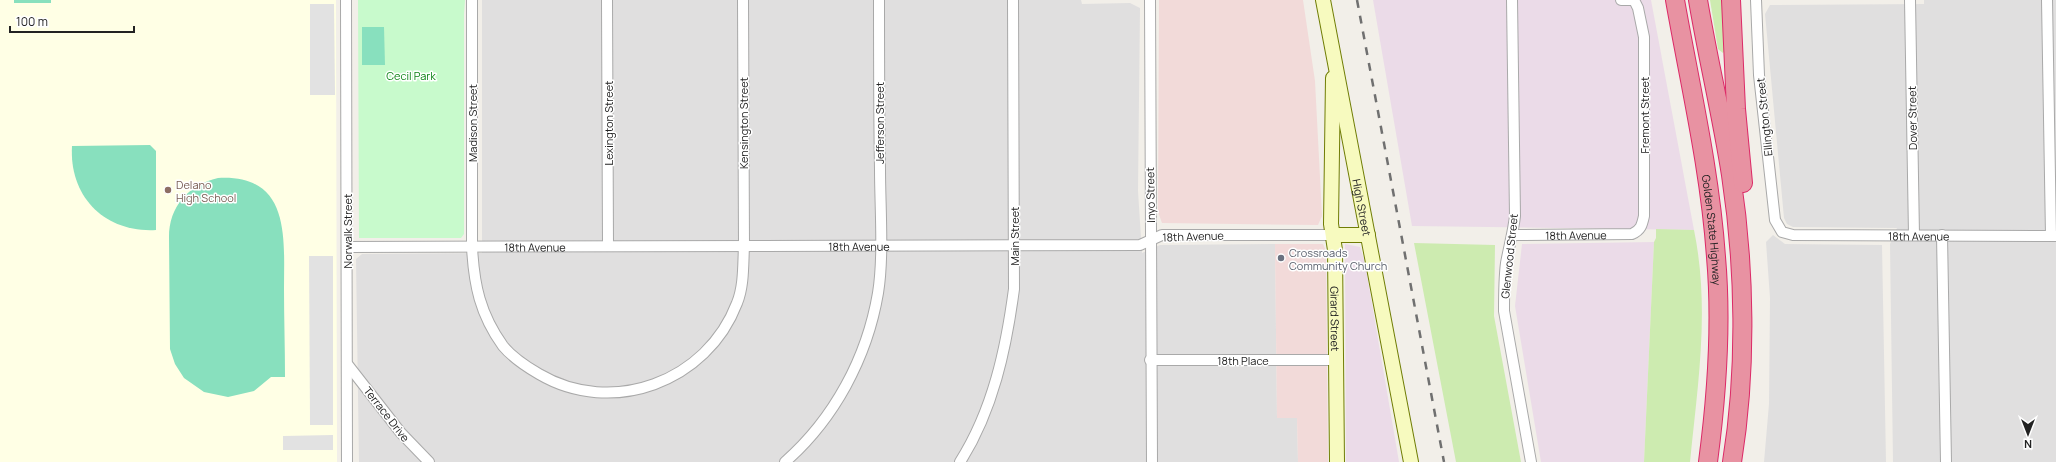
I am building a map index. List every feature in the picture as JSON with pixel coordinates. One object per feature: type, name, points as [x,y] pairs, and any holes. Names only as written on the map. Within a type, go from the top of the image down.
[{"type":"highway","points":[[1668,0],[1688,71]]},
{"type":"highway","name":"Golden State Highway","points":[[1675,0],[1708,182],[1717,259],[1718,350],[1708,462]]},
{"type":"highway","points":[[1698,0],[1731,175],[1739,239],[1741,283],[1740,373],[1732,462]]},
{"type":"highway","points":[[1730,0],[1736,109],[1744,197],[1744,240],[1741,283]]},
{"type":"main road","name":"High Street","points":[[1323,0],[1411,462]]},
{"type":"main road","name":"Girard Street","points":[[1334,56],[1331,224],[1335,250],[1337,462]]},
{"type":"main road","name":"18th Avenue","points":[[1333,235],[1368,235]]},
{"type":"street","name":"Norwalk Street","points":[[346,0],[348,462]]},
{"type":"street","name":"Madison Street","points":[[472,0],[472,247],[474,274],[478,299],[489,324],[504,347],[527,367],[550,380],[577,389],[606,394],[631,391],[662,383],[687,368],[708,350],[724,328],[737,303],[742,277],[744,246]]},
{"type":"street","name":"Lexington Street","points":[[607,0],[608,246]]},
{"type":"street","name":"Kensington Street","points":[[743,0],[744,246]]},
{"type":"street","name":"Jefferson Street","points":[[879,0],[880,246]]},
{"type":"street","name":"Main Street","points":[[960,462],[984,416],[999,373],[1008,332],[1014,289],[1015,246],[1012,0]]},
{"type":"street","name":"Inyo Street","points":[[1150,0],[1150,360],[1152,462]]},
{"type":"street","name":"Glenwood Street","points":[[1512,0],[1515,216],[1513,235],[1506,262],[1504,311],[1531,462]]},
{"type":"street","points":[[1621,0],[1634,0]]},
{"type":"street","name":"Fremont Street","points":[[1634,0],[1638,8],[1644,38],[1644,216],[1639,231]]},
{"type":"street","name":"Ellington Street","points":[[1756,0],[1759,75],[1775,220],[1782,232]]},
{"type":"street","name":"Dover Street","points":[[1910,0],[1914,235]]},
{"type":"street","points":[[2046,0],[2053,236]]},
{"type":"street","name":"18th Avenue","points":[[1513,235],[1632,234],[1639,231]]},
{"type":"street","name":"18th Avenue","points":[[1782,232],[1793,235],[2053,236]]},
{"type":"street","name":"18th Avenue","points":[[347,247],[1140,245],[1162,235],[1333,235]]},
{"type":"street","points":[[1942,235],[1946,462]]},
{"type":"street","points":[[785,462],[805,445],[831,411],[853,373],[869,333],[878,292],[880,246]]},
{"type":"street","name":"18th Place","points":[[1150,360],[1336,360]]},
{"type":"street","name":"Terrace Drive","points":[[348,365],[401,433],[429,462]]},
{"type":"shaded area","name":"Delano High School","points":[[0,0],[336,0],[337,462],[0,462]]},
{"type":"shaded area","points":[[482,0],[1081,0],[1082,4],[1130,3],[1140,8],[1138,191],[1142,253],[1160,245],[1275,244],[1277,417],[1297,418],[1298,462],[359,462],[356,259],[362,254],[482,253]]},
{"type":"shaded area","points":[[1159,0],[1303,0],[1315,81],[1322,216],[1318,225],[1162,223],[1158,212]]},
{"type":"shaded area","points":[[1373,0],[1651,0],[1694,230],[1412,226]]},
{"type":"shaded area","points":[[1924,0],[2056,0],[2056,462],[1893,462],[1890,244],[1897,228],[1793,227],[1787,224],[1784,218],[1765,14],[1770,5],[1924,4]]},
{"type":"shaded area","points":[[310,4],[334,4],[335,95],[310,95]]},
{"type":"shaded area","points":[[1773,235],[1785,244],[1882,245],[1886,462],[1764,462],[1769,404],[1770,298],[1766,242]]},
{"type":"shaded area","points":[[1654,242],[1644,462],[1541,462],[1515,306],[1522,244]]},
{"type":"shaded area","points":[[1275,244],[1323,244],[1326,251],[1328,462],[1298,462],[1297,418],[1277,418]]},
{"type":"shaded area","points":[[1345,244],[1360,247],[1365,263],[1399,462],[1346,462]]},
{"type":"shaded area","points":[[309,256],[333,256],[333,425],[310,425]]},
{"type":"shaded area","points":[[333,435],[333,450],[283,450],[283,436]]},
{"type":"green space","points":[[14,0],[51,0],[51,3],[14,3]]},
{"type":"green space","name":"Cecil Park","points":[[358,0],[465,0],[464,234],[461,238],[359,238]]},
{"type":"green space","points":[[1710,0],[1725,0],[1727,47],[1723,53],[1718,49]]},
{"type":"green space","points":[[362,27],[384,27],[385,65],[362,65]]},
{"type":"green space","points":[[150,145],[156,151],[156,230],[138,229],[121,225],[106,218],[94,208],[84,196],[77,181],[73,164],[72,146]]},
{"type":"green space","points":[[218,178],[242,180],[259,186],[271,198],[278,213],[282,230],[284,250],[285,377],[271,377],[254,391],[228,397],[204,392],[184,378],[175,364],[170,349],[169,237],[172,216],[182,199],[189,192],[207,181]]},
{"type":"green space","points":[[1656,229],[1694,230],[1699,259],[1702,317],[1701,346],[1690,462],[1644,462],[1654,242],[1656,238]]},
{"type":"green space","points":[[1414,243],[1495,245],[1494,316],[1521,462],[1456,462]]},
{"type":"railway","points":[[1357,0],[1444,462]]},
{"type":"place","name":"Delano High School","points":[[168,190]]},
{"type":"place","name":"Crossroads Community Church","points":[[1281,258]]}]
